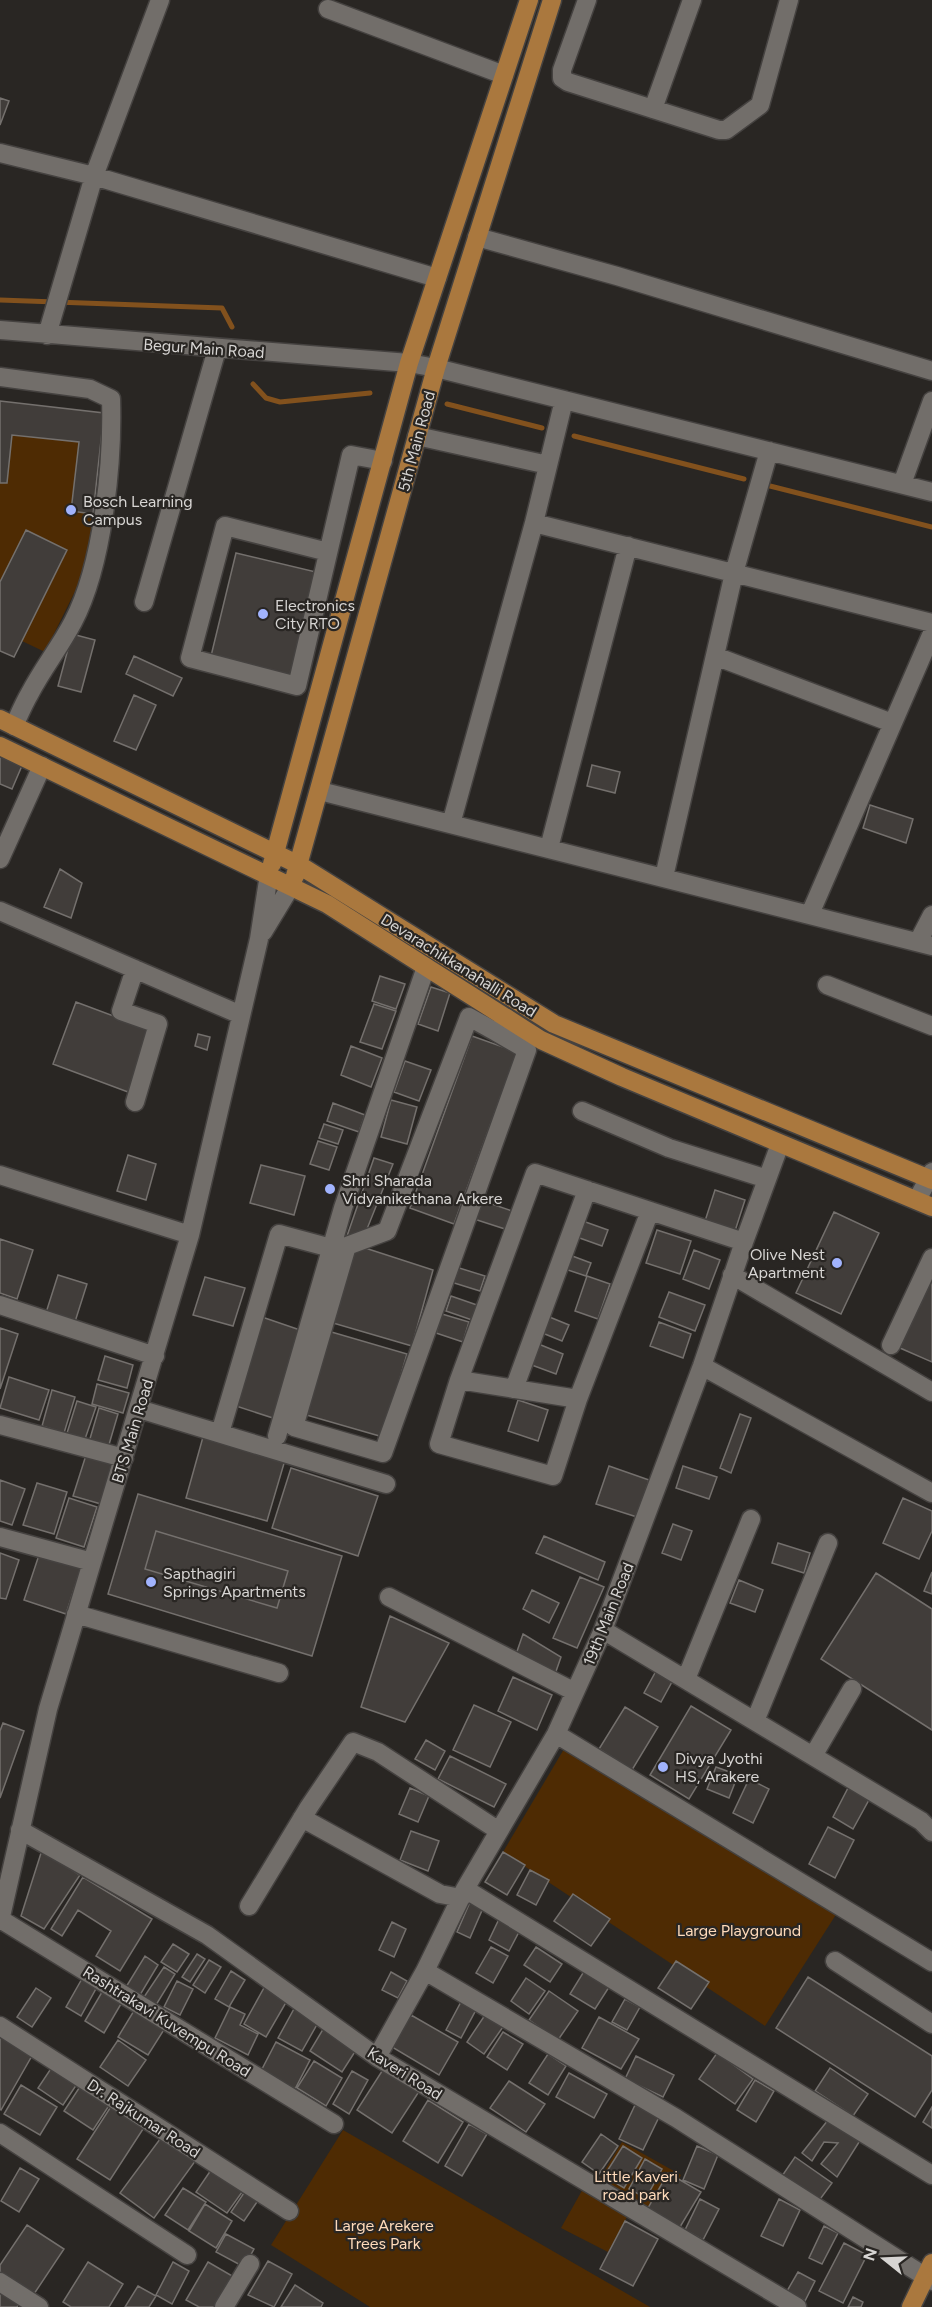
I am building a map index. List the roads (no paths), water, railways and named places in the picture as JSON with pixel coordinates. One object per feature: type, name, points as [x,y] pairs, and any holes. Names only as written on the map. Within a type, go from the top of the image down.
[{"type":"main road","name":"5th Main Road","points":[[269,874],[409,363],[529,0]]},
{"type":"main road","name":"5th Main Road","points":[[291,886],[320,791],[436,368],[552,0]]},
{"type":"main road","name":"Devarachikkanahalli Road","points":[[7,722],[298,866],[554,1024],[931,1177]]},
{"type":"main road","name":"Devarachikkanahalli Road","points":[[0,746],[327,904],[426,967],[502,1026],[541,1040],[622,1077],[925,1204]]},
{"type":"main road","points":[[911,2307],[930,2274]]},
{"type":"street","points":[[47,335],[94,176],[160,0]]},
{"type":"street","points":[[588,0],[561,70],[562,78],[568,82],[718,130],[726,130],[760,105],[789,0]]},
{"type":"street","points":[[653,109],[692,0]]},
{"type":"street","points":[[328,9],[504,75]]},
{"type":"street","points":[[0,153],[94,176],[437,278]]},
{"type":"street","points":[[477,237],[628,279],[932,371]]},
{"type":"street","name":"Begur Main Road","points":[[0,330],[409,363],[932,492]]},
{"type":"street","points":[[144,602],[217,348]]},
{"type":"street","points":[[0,377],[90,389],[111,399],[112,436],[101,535],[84,597],[73,622],[30,692],[7,722]]},
{"type":"street","points":[[451,824],[534,523],[564,400]]},
{"type":"street","points":[[902,484],[932,401]]},
{"type":"street","points":[[417,436],[548,465]]},
{"type":"street","points":[[664,877],[734,573],[769,451]]},
{"type":"street","points":[[328,552],[225,526],[190,658],[297,686],[351,455],[383,461]]},
{"type":"street","points":[[534,523],[932,623]]},
{"type":"street","points":[[549,848],[628,546]]},
{"type":"street","points":[[810,914],[932,633]]},
{"type":"street","points":[[715,657],[892,723]]},
{"type":"street","points":[[0,859],[42,766]]},
{"type":"street","points":[[320,791],[925,944],[932,915]]},
{"type":"street","name":"BTS Main Road","points":[[0,1920],[7,1856],[20,1830],[48,1709],[190,1235],[259,939],[269,874]]},
{"type":"street","name":"BTS Main Road","points":[[259,939],[291,886]]},
{"type":"street","points":[[0,911],[241,1015]]},
{"type":"street","points":[[277,1436],[342,1208],[426,967]]},
{"type":"street","points":[[135,969],[121,1011],[158,1024],[135,1102]]},
{"type":"street","points":[[827,985],[932,1026]]},
{"type":"street","points":[[469,1017],[502,1026],[527,1050],[383,1453],[294,1427],[347,1246],[387,1231],[469,1017]]},
{"type":"street","points":[[582,1111],[669,1148],[767,1179]]},
{"type":"street","name":"19th Main Road","points":[[377,2057],[425,1971],[463,1894],[556,1734],[603,1630],[702,1366],[732,1275],[780,1144]]},
{"type":"street","points":[[650,1211],[578,1399],[553,1476],[439,1444],[459,1380],[536,1173],[744,1242]]},
{"type":"street","points":[[0,1175],[190,1235]]},
{"type":"street","points":[[925,1204],[931,1177]]},
{"type":"street","points":[[514,1389],[587,1190]]},
{"type":"street","points":[[220,1433],[279,1234],[331,1248]]},
{"type":"street","points":[[891,1345],[932,1258]]},
{"type":"street","points":[[732,1275],[932,1392]]},
{"type":"street","points":[[0,1305],[155,1356]]},
{"type":"street","points":[[702,1366],[932,1493]]},
{"type":"street","points":[[459,1380],[578,1399]]},
{"type":"street","points":[[139,1409],[386,1484]]},
{"type":"street","points":[[0,1425],[124,1458]]},
{"type":"street","points":[[686,1679],[751,1519]]},
{"type":"street","points":[[0,1537],[92,1562]]},
{"type":"street","points":[[755,1721],[828,1543]]},
{"type":"street","points":[[389,1597],[575,1692]]},
{"type":"street","points":[[76,1614],[279,1673]]},
{"type":"street","points":[[603,1630],[921,1821],[932,1832]]},
{"type":"street","points":[[813,1756],[852,1689]]},
{"type":"street","points":[[556,1734],[932,1962]]},
{"type":"street","points":[[249,1906],[302,1818],[353,1742],[378,1752],[499,1831]]},
{"type":"street","points":[[302,1818],[440,1894],[463,1894],[932,2175]]},
{"type":"street","name":"Kaveri Road","points":[[20,1830],[207,1935],[377,2057],[797,2307]]},
{"type":"street","name":"Rashtrakavi Kuvempu Road","points":[[0,1920],[334,2124]]},
{"type":"street","points":[[835,1961],[932,2024]]},
{"type":"street","points":[[425,1971],[676,2118],[930,2274]]},
{"type":"street","name":"Dr. Rajkumar Road","points":[[0,2026],[289,2211]]},
{"type":"street","points":[[0,2133],[187,2255]]},
{"type":"street","points":[[224,2307],[250,2264]]},
{"type":"street","points":[[0,2282],[39,2307]]},
{"type":"waterway","points":[[0,300],[222,308],[232,327]]},
{"type":"waterway","points":[[253,384],[266,398],[280,402],[370,393]]},
{"type":"waterway","points":[[447,404],[542,428]]},
{"type":"waterway","points":[[574,436],[744,479]]},
{"type":"waterway","points":[[770,486],[932,527]]},
{"type":"place","name":"Bosch Learning Campus","points":[[71,510]]},
{"type":"place","name":"Electronics City RTO","points":[[263,614]]},
{"type":"place","name":"Shri Sharada Vidyanikethana Arkere","points":[[330,1189]]},
{"type":"place","name":"Olive Nest Apartment","points":[[837,1263]]},
{"type":"place","name":"Sapthagiri Springs Apartments","points":[[151,1582]]},
{"type":"place","name":"Divya Jyothi HS, Arakere","points":[[663,1767]]},
{"type":"park label","name":"Large Playground","points":[[739,1930]]},
{"type":"park label","name":"Little Kaveri road park","points":[[636,2185]]},
{"type":"park label","name":"Large Arekere Trees Park","points":[[384,2234]]}]
